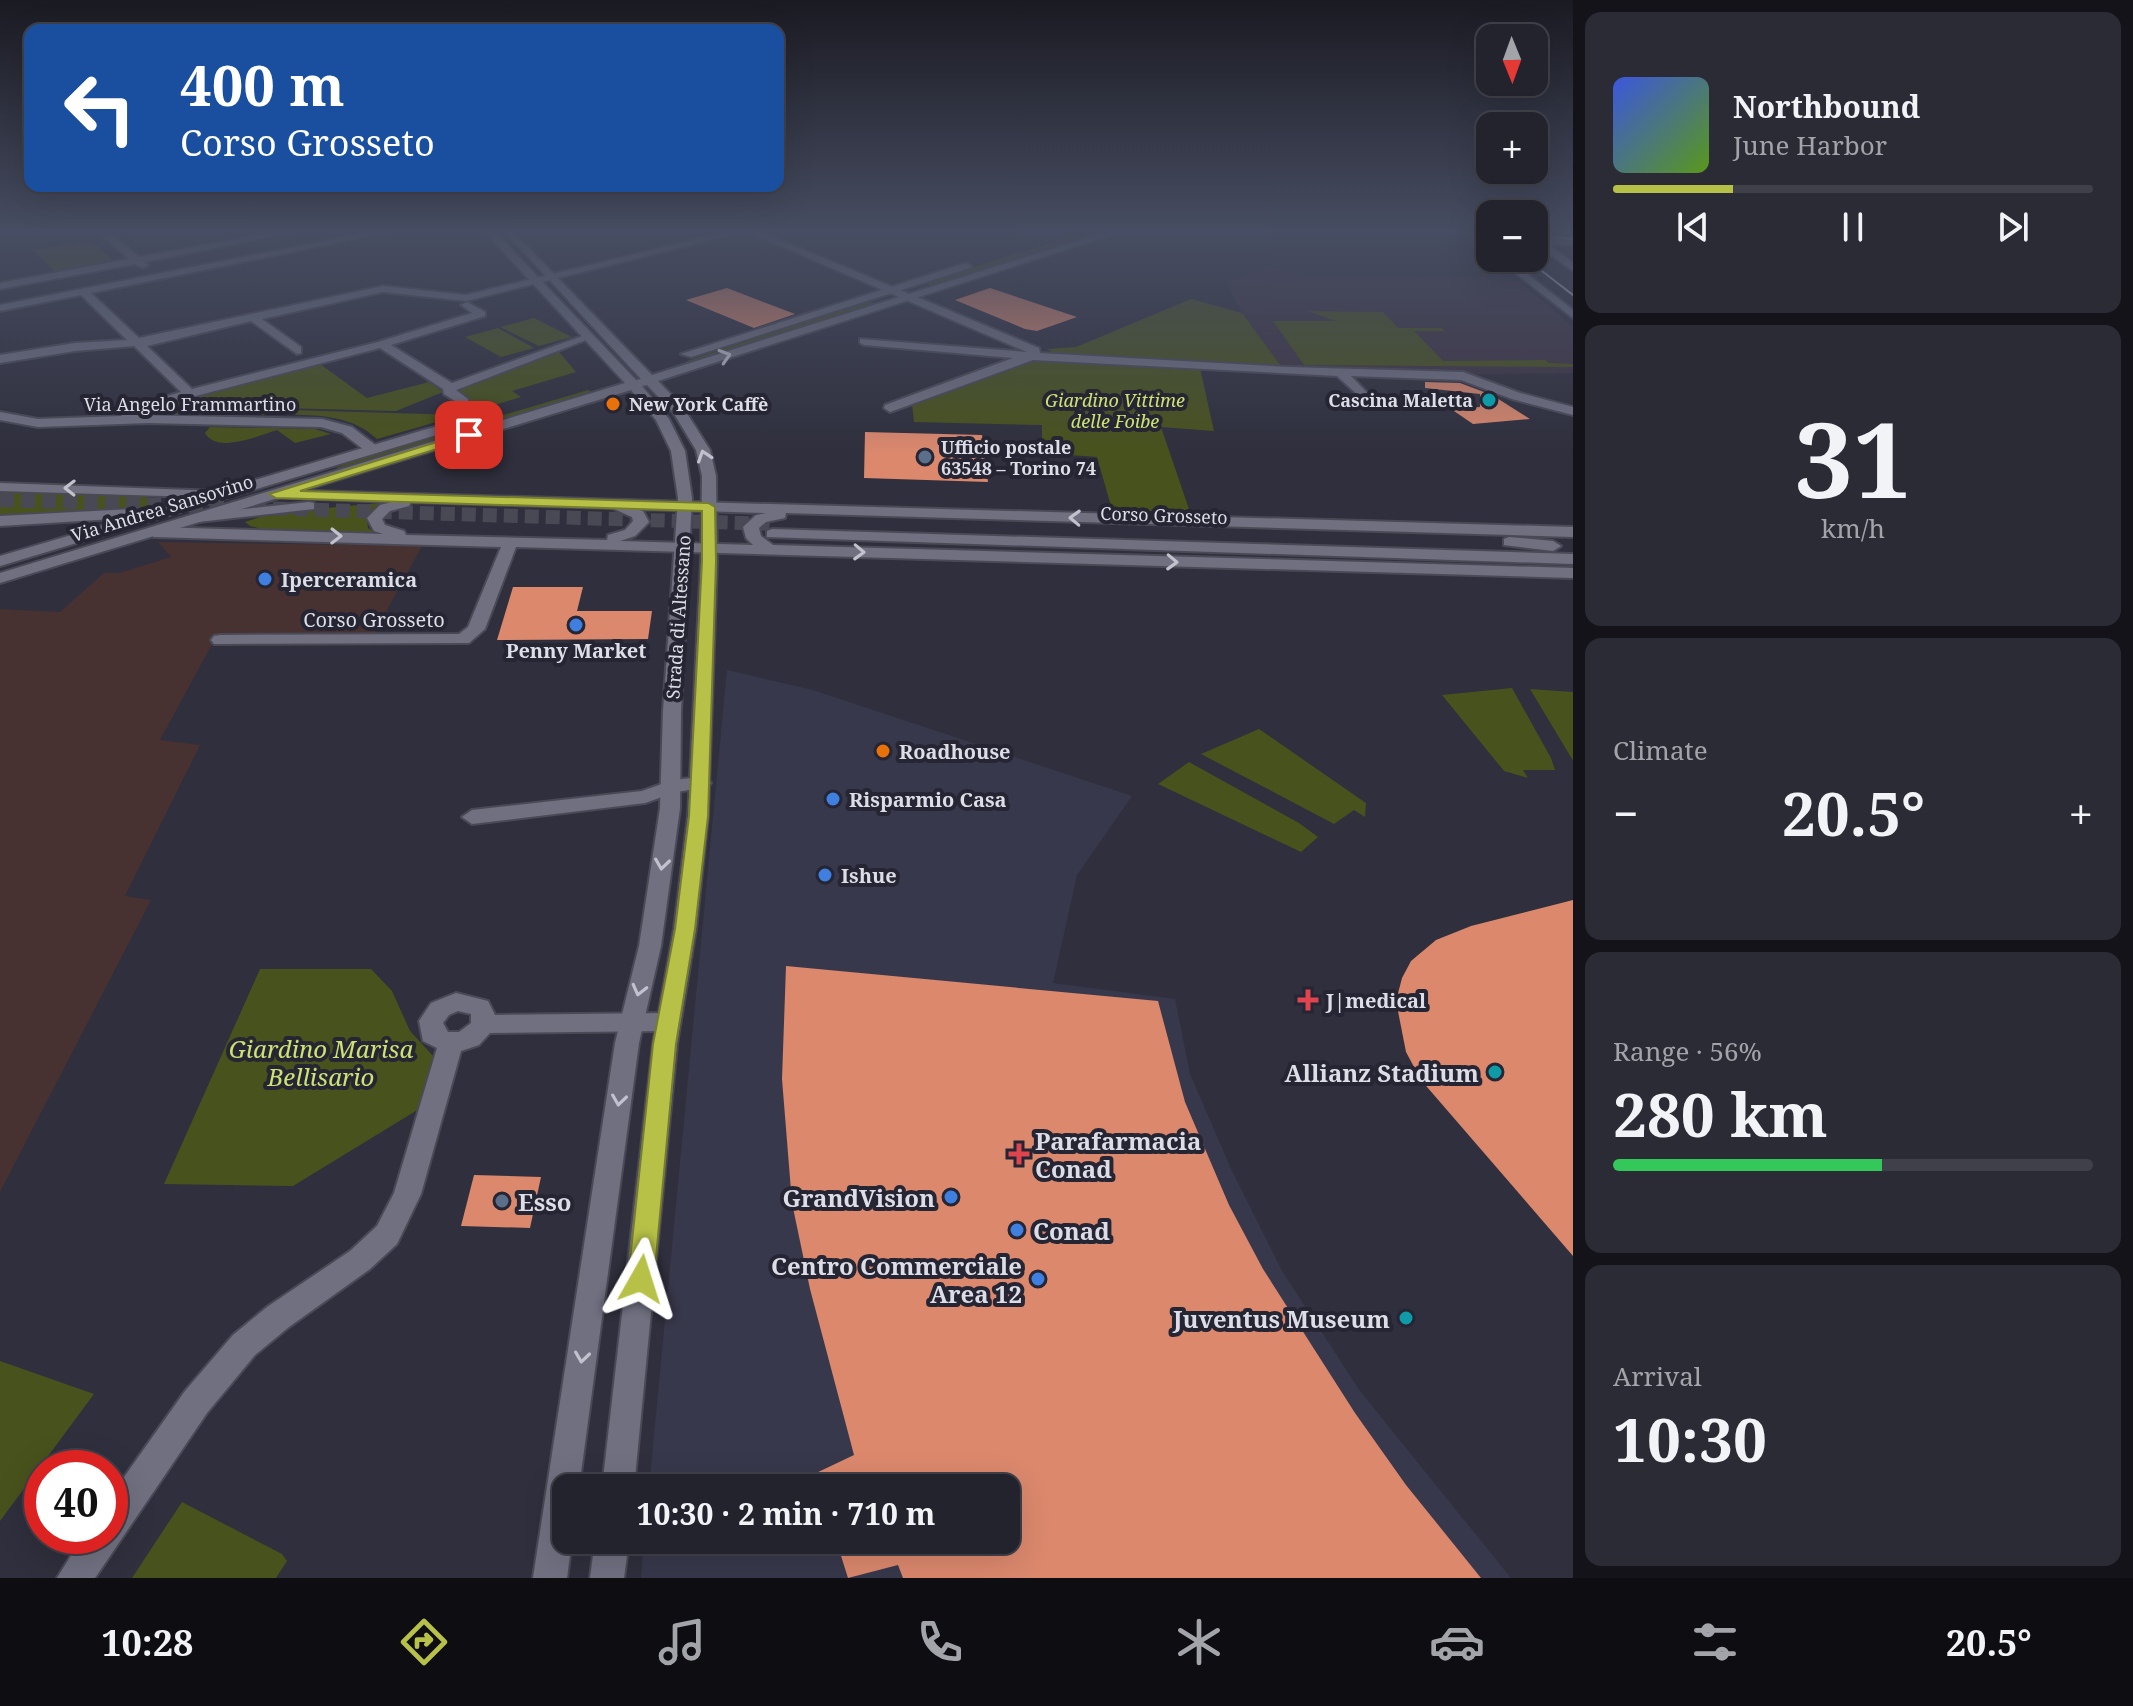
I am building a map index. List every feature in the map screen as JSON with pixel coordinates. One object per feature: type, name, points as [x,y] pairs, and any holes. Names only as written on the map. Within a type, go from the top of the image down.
[{"type":"street","points":[[97,306],[189,393]]},
{"type":"street","points":[[0,359],[75,347],[170,340],[314,306]]},
{"type":"street","points":[[256,319],[333,306]]},
{"type":"street","points":[[426,306],[461,306]]},
{"type":"street","points":[[124,420],[142,407],[189,393],[382,344],[481,314],[468,306]]},
{"type":"street","name":"Strada di Altessano","points":[[550,1578],[631,1023],[650,946],[673,786],[672,711],[685,506],[681,462],[674,439],[662,419],[559,306]]},
{"type":"street","name":"Strada di Altessano","points":[[580,306],[686,420],[703,450],[709,476],[701,783],[685,929],[668,1022],[620,1474]]},
{"type":"street","name":"Via Andrea Sansovino","points":[[230,505],[306,471],[840,306]]},
{"type":"street","name":"Via Andrea Sansovino","points":[[230,505],[276,494],[888,306]]},
{"type":"street","points":[[890,408],[1035,352],[930,306]]},
{"type":"street","points":[[256,319],[297,350]]},
{"type":"street","points":[[451,388],[500,371],[507,364],[542,350],[588,337]]},
{"type":"street","points":[[864,341],[936,350],[1031,356],[1342,374],[1467,377],[1573,411]]},
{"type":"street","points":[[382,344],[451,388]]},
{"type":"street","points":[[1342,374],[1372,404]]},
{"type":"street","points":[[451,388],[448,391],[462,399],[461,410],[470,420]]},
{"type":"street","name":"Via Angelo Frammartino","points":[[0,416],[38,423],[124,420],[322,423],[347,430],[373,450]]},
{"type":"street","points":[[141,490],[306,471]]},
{"type":"street","name":"Corso Grosseto","points":[[0,487],[141,490],[230,505],[401,497]]},
{"type":"street","points":[[141,490],[161,498],[164,521]]},
{"type":"street","name":"Corso Grosseto","points":[[276,494],[1573,532]]},
{"type":"street","name":"Corso Grosseto","points":[[428,538],[385,531],[375,525],[375,516],[397,504],[452,500]]},
{"type":"street","name":"Corso Grosseto","points":[[577,543],[622,536],[641,524],[640,516],[634,512],[593,504]]},
{"type":"street","points":[[0,524],[164,521],[230,505],[235,525],[258,535]]},
{"type":"street","name":"Corso Grosseto","points":[[200,517],[230,505]]},
{"type":"street","name":"Corso Grosseto","points":[[848,511],[761,518],[754,522],[750,531],[771,535],[1573,573]]},
{"type":"street","name":"Via Andrea Sansovino","points":[[0,561],[103,530],[200,517]]},
{"type":"street","name":"Via Andrea Sansovino","points":[[0,578],[164,521]]},
{"type":"street","name":"Corso Grosseto","points":[[0,524],[103,530],[164,521],[258,535],[709,546],[771,535],[1573,546]]},
{"type":"street","name":"Corso Grosseto","points":[[1293,524],[1553,546]]},
{"type":"street","name":"Corso Grosseto","points":[[771,535],[1573,559]]},
{"type":"street","name":"Corso Grosseto","points":[[220,640],[463,639],[474,632],[511,540]]},
{"type":"street","name":"Corso Grosseto","points":[[1212,548],[1433,568]]},
{"type":"street","points":[[472,817],[645,797],[673,786],[701,783]]},
{"type":"street","points":[[456,1002],[472,1003],[483,1011],[484,1024],[475,1036],[451,1043],[432,1034],[431,1021],[440,1009],[456,1002]]},
{"type":"street","points":[[484,1024],[668,1022]]},
{"type":"street","points":[[128,1500],[196,1402],[244,1345],[278,1317],[360,1260],[387,1235],[407,1194],[451,1043]]},
{"type":"street","points":[[74,1578],[91,1554]]},
{"type":"street","points":[[607,1578],[610,1554]]},
{"type":"shaded area","points":[[1238,306],[1548,306],[1573,327],[1573,373],[1379,375],[1284,370]]},
{"type":"shaded area","points":[[158,542],[422,546],[374,634],[216,637],[160,740],[200,745],[125,896],[151,900],[0,1192],[0,609],[60,612],[104,573],[119,573],[171,557]]},
{"type":"shaded area","points":[[727,670],[813,690],[1132,796],[1077,875],[1053,983],[1175,999],[1190,1074],[1232,1171],[1282,1271],[1360,1391],[1511,1578],[641,1578],[643,1554],[1020,1554],[1020,1474],[650,1474]]},
{"type":"green space","points":[[854,306],[871,306],[690,364],[687,361]]},
{"type":"green space","name":"Giardino Vittime delle Foibe","points":[[1175,306],[1215,306],[1242,313],[1284,370],[1056,355],[1047,349],[1076,347]]},
{"type":"green space","points":[[1307,311],[1383,312],[1398,328],[1442,328],[1445,331],[1414,331],[1443,361],[1545,360],[1549,363],[1573,364],[1573,367],[1304,365],[1273,321],[1336,321]]},
{"type":"green space","points":[[534,318],[572,337],[539,346],[500,327]]},
{"type":"green space","points":[[498,328],[534,348],[501,357],[465,337]]},
{"type":"green space","points":[[555,347],[576,372],[512,391],[521,397],[468,413],[458,392],[467,384],[493,377],[518,361]]},
{"type":"green space","name":"Giardino Vittime delle Foibe","points":[[1032,357],[1200,368],[1214,431],[1161,427],[1190,512],[1112,510],[1097,457],[1042,453],[1042,425],[914,422],[912,404]]},
{"type":"green space","points":[[320,364],[367,398],[429,382],[443,392],[396,411],[206,406],[204,408],[251,409],[247,415],[136,413]]},
{"type":"green space","points":[[588,390],[592,392],[341,470],[336,468],[362,457]]},
{"type":"green space","points":[[255,409],[461,415],[377,439],[350,422],[334,418],[251,415]]},
{"type":"green space","points":[[210,427],[315,429],[331,434],[295,443],[277,430],[228,443],[211,439],[205,433]]},
{"type":"green space","points":[[0,492],[133,493],[152,499],[152,504],[132,510],[0,516]]},
{"type":"green space","points":[[390,502],[367,518],[368,528],[376,533],[265,530],[245,522],[272,513]]},
{"type":"green space","points":[[1512,688],[1555,770],[1523,770],[1528,778],[1504,771],[1442,695]]},
{"type":"green space","points":[[1530,689],[1573,692],[1573,761],[1572,759]]},
{"type":"green space","points":[[1259,729],[1366,803],[1365,817],[1354,810],[1334,824],[1201,754]]},
{"type":"green space","points":[[1189,762],[1299,823],[1318,837],[1301,852],[1158,784]]},
{"type":"green space","name":"Giardino Marisa Bellisario","points":[[260,969],[371,969],[392,991],[410,1031],[434,1057],[419,1109],[293,1186],[164,1184]]},
{"type":"green space","points":[[0,1361],[94,1394],[53,1450],[24,1450],[24,1489],[0,1521]]},
{"type":"green space","points":[[182,1502],[282,1554],[287,1561],[276,1578],[132,1578]]},
{"type":"building","points":[[700,306],[773,306],[795,314],[754,328]]},
{"type":"building","points":[[969,306],[1043,306],[1077,317],[1037,331]]},
{"type":"building","points":[[1425,382],[1460,383],[1492,395],[1530,419],[1473,424],[1451,409],[1480,407],[1480,394],[1425,388]]},
{"type":"building","name":"Ufficio postale 63548 – Torino 74","points":[[865,432],[982,435],[988,482],[864,478]]},
{"type":"building","name":"Penny Market","points":[[513,587],[583,587],[577,611],[652,611],[648,639],[497,640]]},
{"type":"building","name":"Allianz Stadium","points":[[1573,900],[1573,1256],[1421,1080],[1406,1052],[1396,1001],[1402,978],[1411,961],[1436,940],[1471,926]]},
{"type":"building","name":"Centro Commerciale Area 12","points":[[786,966],[1158,1001],[1185,1102],[1229,1205],[1263,1269],[1355,1413],[1406,1485],[1481,1578],[903,1578],[898,1565],[848,1578],[840,1554],[1020,1554],[1020,1474],[814,1474],[854,1455],[810,1289],[792,1203],[782,1079]]},
{"type":"building","name":"Esso","points":[[474,1175],[541,1177],[530,1228],[461,1226]]},
{"type":"tunnel","points":[[0,500],[775,524]]},
{"type":"place","name":"Cascina Maletta","points":[[1489,400]]},
{"type":"place","name":"New York Caffè","points":[[613,404]]},
{"type":"place","name":"Ufficio postale 63548 – Torino 74","points":[[925,457]]},
{"type":"place","name":"Iperceramica","points":[[265,579]]},
{"type":"place","name":"Penny Market","points":[[576,625]]},
{"type":"place","name":"Roadhouse","points":[[883,751]]},
{"type":"place","name":"Risparmio Casa","points":[[833,799]]},
{"type":"place","name":"Ishue","points":[[825,875]]},
{"type":"place","name":"J|medical","points":[[1308,1000]]},
{"type":"place","name":"Allianz Stadium","points":[[1495,1072]]},
{"type":"place","name":"Parafarmacia Conad","points":[[1019,1154]]},
{"type":"place","name":"GrandVision","points":[[951,1197]]},
{"type":"place","name":"Esso","points":[[502,1201]]},
{"type":"place","name":"Conad","points":[[1017,1230]]},
{"type":"place","name":"Centro Commerciale Area 12","points":[[1038,1279]]},
{"type":"place","name":"Juventus Museum","points":[[1406,1318]]},
{"type":"route","points":[[469,435],[276,494],[708,507],[701,783],[685,929],[665,1044],[641,1279]]}]
